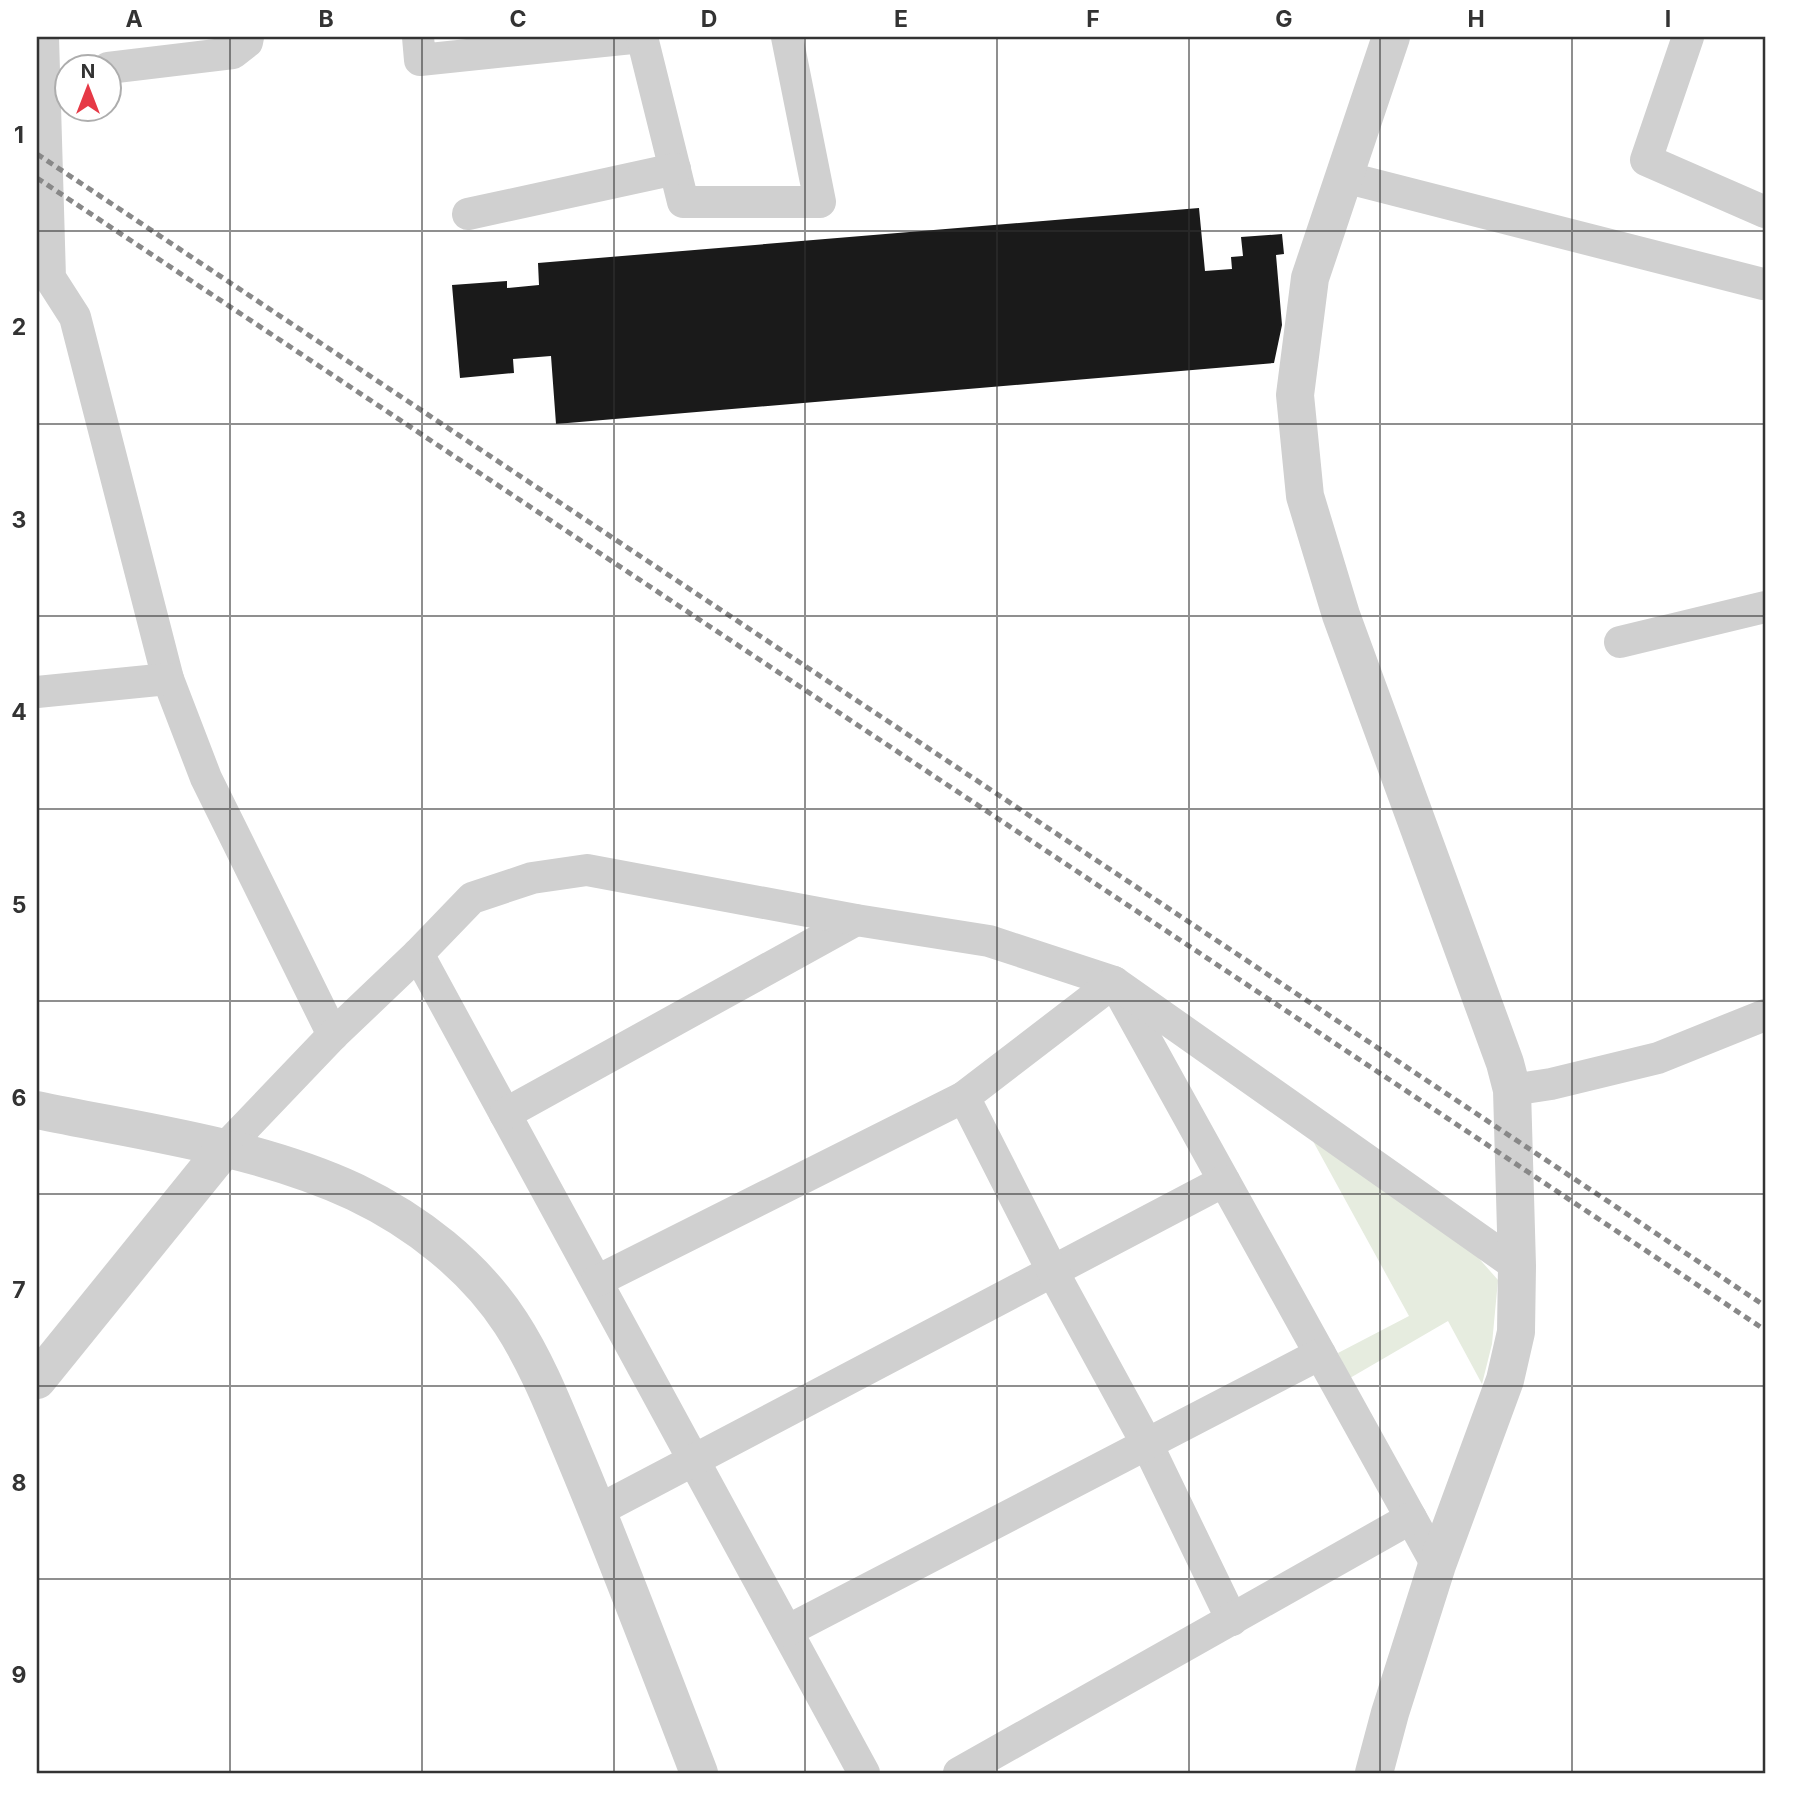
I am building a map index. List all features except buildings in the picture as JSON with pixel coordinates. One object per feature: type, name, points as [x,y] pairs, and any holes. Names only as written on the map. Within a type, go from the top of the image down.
[{"type":"street","points":[[43,37],[52,63]]},
{"type":"street","points":[[122,66],[233,53],[247,43],[248,37]]},
{"type":"street","points":[[418,37],[420,60],[642,37],[683,201],[820,202],[787,37]]},
{"type":"street","points":[[1374,1773],[1437,1565],[1505,1380],[1516,1332],[1517,1266],[1512,1090],[1505,1063],[1341,615],[1305,496],[1295,395],[1310,278],[1391,37]]},
{"type":"street","points":[[1688,37],[1646,160],[1765,212]]},
{"type":"street","points":[[55,122],[50,278],[75,317],[168,679],[206,778],[333,1035]]},
{"type":"street","points":[[468,214],[675,169]]},
{"type":"street","points":[[1344,177],[1763,284]]},
{"type":"street","points":[[1620,642],[1765,607]]},
{"type":"street","points":[[37,692],[168,679]]},
{"type":"street","points":[[37,1380],[224,1149],[333,1035],[472,898],[532,878],[587,870],[856,920],[989,941],[1114,982],[1517,1266]]},
{"type":"street","points":[[505,1114],[856,920]]},
{"type":"street","points":[[418,954],[864,1773]]},
{"type":"street","points":[[597,1281],[964,1097],[1114,982]]},
{"type":"street","points":[[1114,982],[1437,1565]]},
{"type":"street","points":[[1512,1090],[1551,1084],[1658,1058],[1765,1015]]},
{"type":"street","points":[[964,1097],[1052,1270],[1147,1444],[1232,1620]]},
{"type":"street","points":[[37,1111],[224,1149],[292,1168],[355,1192],[424,1232],[479,1283],[511,1322],[536,1366],[597,1511],[699,1773]]},
{"type":"street","points":[[597,1511],[1224,1181]]},
{"type":"street","points":[[787,1631],[1320,1354]]},
{"type":"street","points":[[959,1773],[1411,1518]]},
{"type":"shaded area","points":[[1308,1132],[1460,1237],[1498,1280],[1492,1344],[1482,1384],[1448,1321],[1350,1378],[1338,1353],[1409,1316]]},
{"type":"railway","points":[[37,154],[1765,1306]]},
{"type":"railway","points":[[37,178],[1765,1330]]}]
